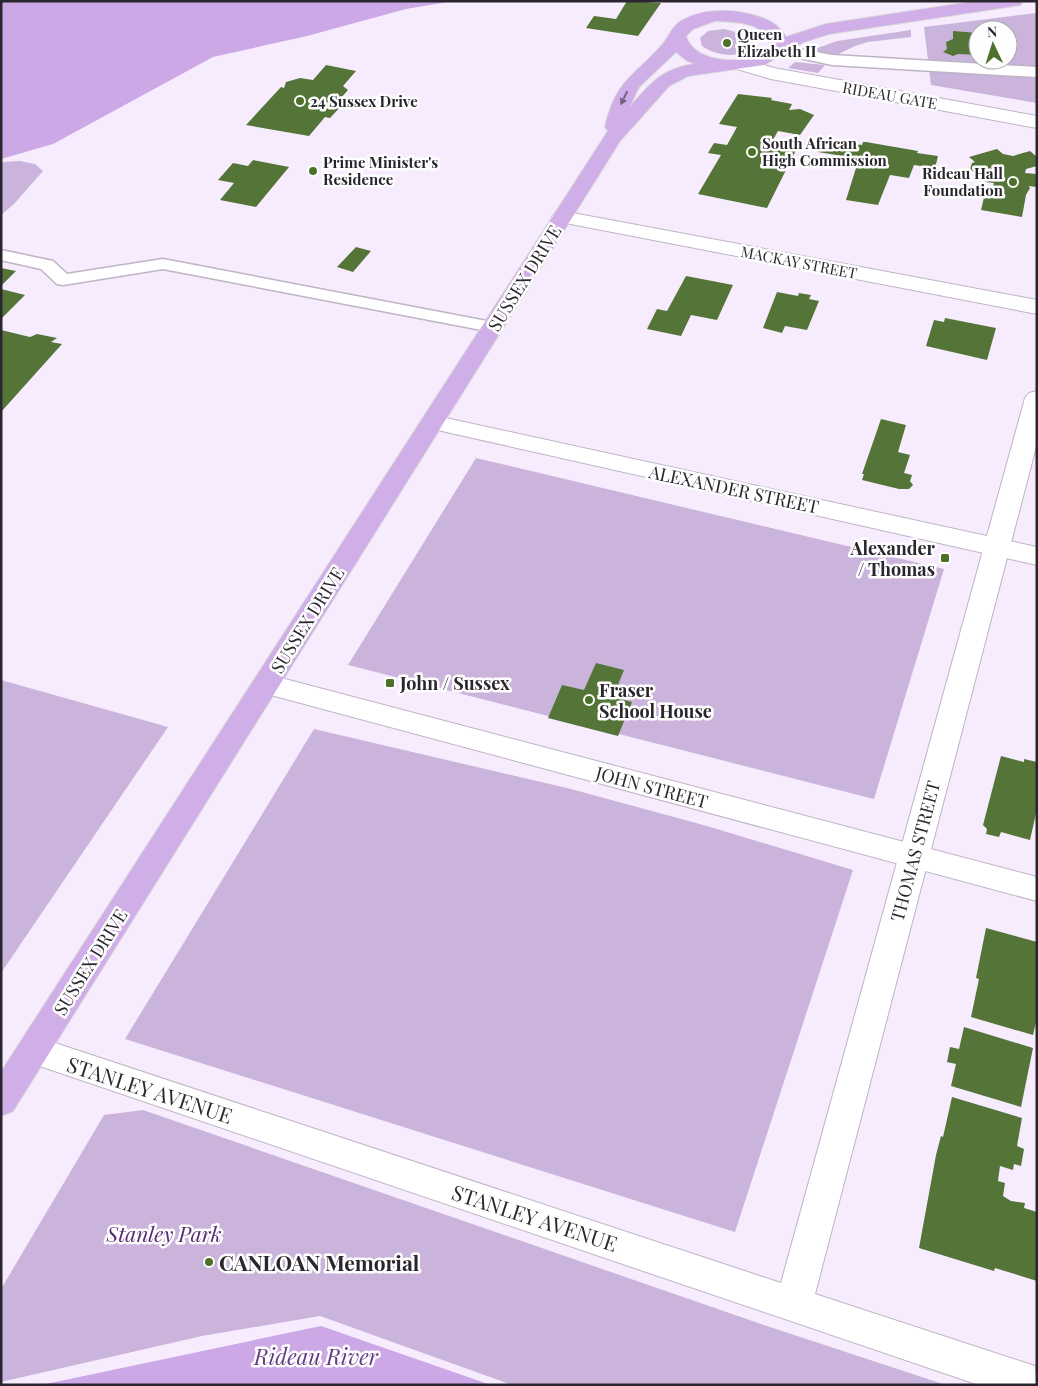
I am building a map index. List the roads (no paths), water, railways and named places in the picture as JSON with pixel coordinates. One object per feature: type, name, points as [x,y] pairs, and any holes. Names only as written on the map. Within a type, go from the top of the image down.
[{"type":"main road","points":[[748,18],[794,20],[983,1]]},
{"type":"main road","name":"SUSSEX DRIVE","points":[[1,1101],[612,138],[662,82],[683,71],[759,61],[778,48],[798,38],[826,29],[1014,1]]},
{"type":"main road","name":"SUSSEX DRIVE","points":[[612,138],[622,100],[634,82],[668,52],[675,41],[676,32],[680,28],[696,19],[713,16],[748,18]]},
{"type":"main road","points":[[748,18],[765,25],[777,34],[780,41],[778,48]]},
{"type":"main road","points":[[675,41],[679,48],[697,60],[735,65]]},
{"type":"street","name":"RIDEAU GATE","points":[[735,65],[1037,122]]},
{"type":"street","name":"MACKAY STREET","points":[[562,217],[1037,307]]},
{"type":"street","name":"THOMAS STREET","points":[[794,1303],[1037,398]]},
{"type":"street","name":"ALEXANDER STREET","points":[[432,422],[1037,556]]},
{"type":"street","name":"JOHN STREET","points":[[266,684],[1037,889]]},
{"type":"street","name":"STANLEY AVENUE","points":[[34,1050],[1035,1385]]},
{"type":"lane","points":[[778,48],[832,60],[1037,72]]},
{"type":"lane","points":[[1,255],[47,265],[63,280],[163,264],[492,327]]},
{"type":"water","points":[[1,1],[453,1],[406,9],[307,36],[213,57],[53,144],[1,159]]},
{"type":"water","name":"Rideau River","points":[[321,1326],[491,1385],[41,1385]]},
{"type":"place","name":"Queen Elizabeth II","points":[[727,43]]},
{"type":"place","name":"24 Sussex Drive","points":[[300,101]]},
{"type":"place","name":"South African High Commission","points":[[752,152]]},
{"type":"place","name":"Prime Minister's Residence","points":[[313,171]]},
{"type":"place","name":"Rideau Hall Foundation","points":[[1013,182]]},
{"type":"place","name":"Alexander / Thomas","points":[[945,558]]},
{"type":"place","name":"John / Sussex","points":[[390,683]]},
{"type":"place","name":"Fraser School House","points":[[589,700]]},
{"type":"place","name":"CANLOAN Memorial","points":[[209,1262]]},
{"type":"park label","name":"Stanley Park","points":[[164,1233]]}]
